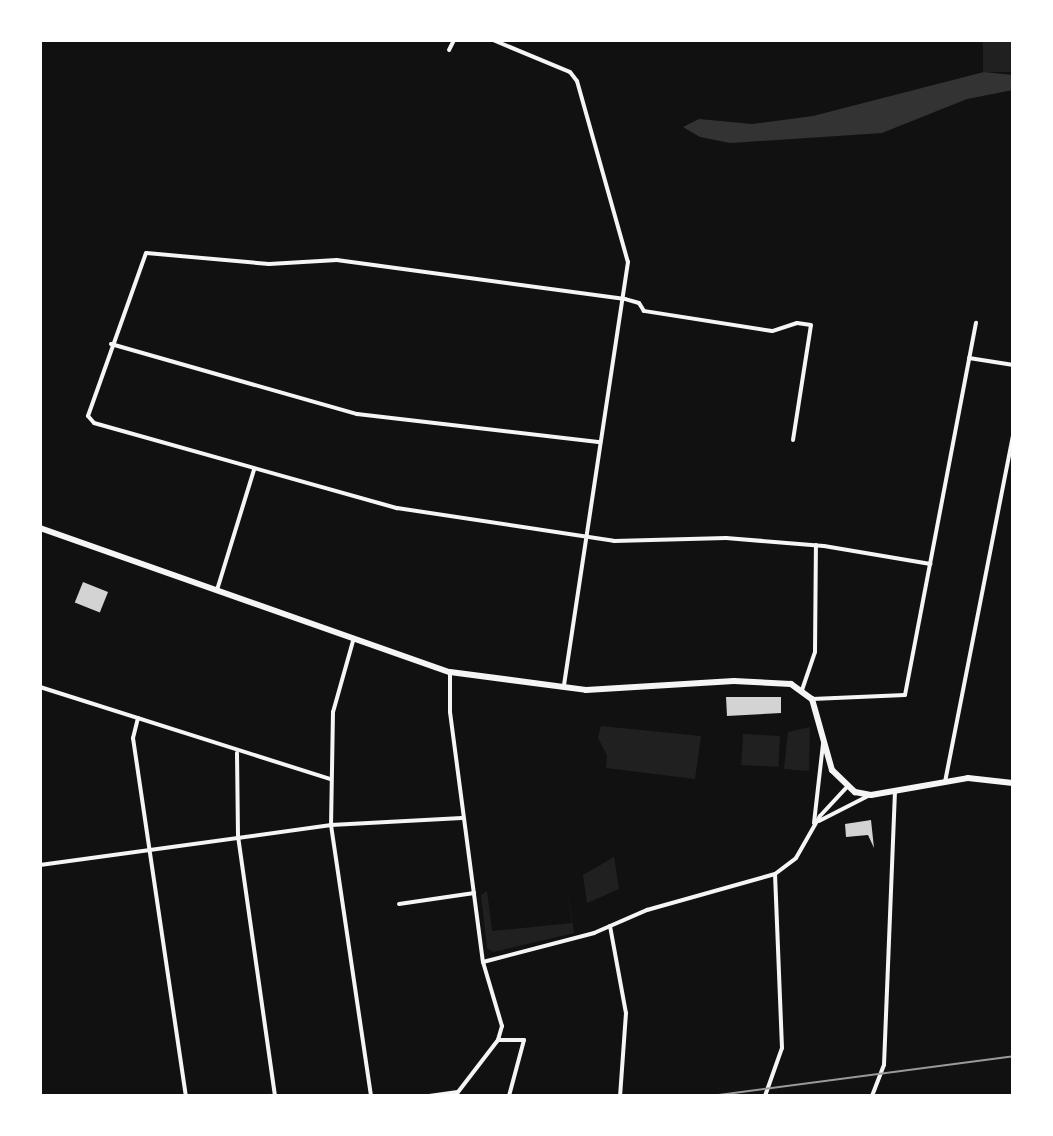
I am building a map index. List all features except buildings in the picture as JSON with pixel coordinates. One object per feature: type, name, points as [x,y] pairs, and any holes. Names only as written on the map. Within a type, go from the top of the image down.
[{"type":"main road","points":[[40,528],[353,641],[450,672],[564,688],[626,690],[771,680],[802,690],[812,699],[832,770],[846,788],[871,795],[980,778],[1013,783]]},
{"type":"street","points":[[449,50],[454,40]]},
{"type":"street","points":[[493,40],[570,72],[577,81],[628,262],[625,299],[584,536],[564,688]]},
{"type":"street","points":[[793,440],[811,325],[797,323],[772,331],[644,311],[639,303],[625,299],[337,260],[269,264],[146,253],[111,344],[88,416],[94,423],[397,508],[628,542],[706,537],[816,545],[930,564]]},
{"type":"street","points":[[812,699],[905,695],[976,323]]},
{"type":"street","points":[[111,344],[357,414],[600,442]]},
{"type":"street","points":[[969,358],[1013,365]]},
{"type":"street","points":[[945,782],[1013,436]]},
{"type":"street","points":[[216,592],[254,470]]},
{"type":"street","points":[[802,690],[815,652],[816,545]]},
{"type":"street","points":[[353,641],[333,712],[336,742],[330,779],[331,825],[371,1096]]},
{"type":"street","points":[[429,1096],[457,1094],[498,1040],[501,1024],[483,962],[463,817],[450,672]]},
{"type":"street","points":[[40,687],[237,753],[330,779]]},
{"type":"street","points":[[138,718],[133,738],[186,1096]]},
{"type":"street","points":[[814,825],[823,738]]},
{"type":"street","points":[[237,753],[238,836],[275,1096]]},
{"type":"street","points":[[483,962],[775,874],[796,858],[814,825],[846,788]]},
{"type":"street","points":[[872,1096],[884,1065],[895,791]]},
{"type":"street","points":[[814,825],[871,795]]},
{"type":"street","points":[[40,865],[331,825],[463,817]]},
{"type":"street","points":[[765,1096],[782,1048],[775,874]]},
{"type":"street","points":[[399,904],[474,893]]},
{"type":"street","points":[[610,926],[626,1013],[620,1096]]},
{"type":"street","points":[[498,1040],[524,1040],[509,1096]]},
{"type":"shaded area","points":[[983,40],[1013,40],[1013,72],[983,72]]},
{"type":"shaded area","points":[[984,72],[1013,75],[1013,90],[967,99],[882,133],[730,143],[700,137],[683,127],[699,119],[752,124],[813,116]]},
{"type":"shaded area","points":[[601,726],[701,736],[695,779],[606,768],[607,755],[598,738]]},
{"type":"shaded area","points":[[810,727],[809,771],[784,769],[788,732]]},
{"type":"shaded area","points":[[743,734],[780,736],[778,767],[741,765]]},
{"type":"shaded area","points":[[614,857],[619,889],[587,903],[583,875]]},
{"type":"shaded area","points":[[566,876],[574,933],[493,952],[487,948],[481,895],[487,891],[492,931],[572,923]]},
{"type":"tram line","points":[[711,1096],[1013,1056]]}]
